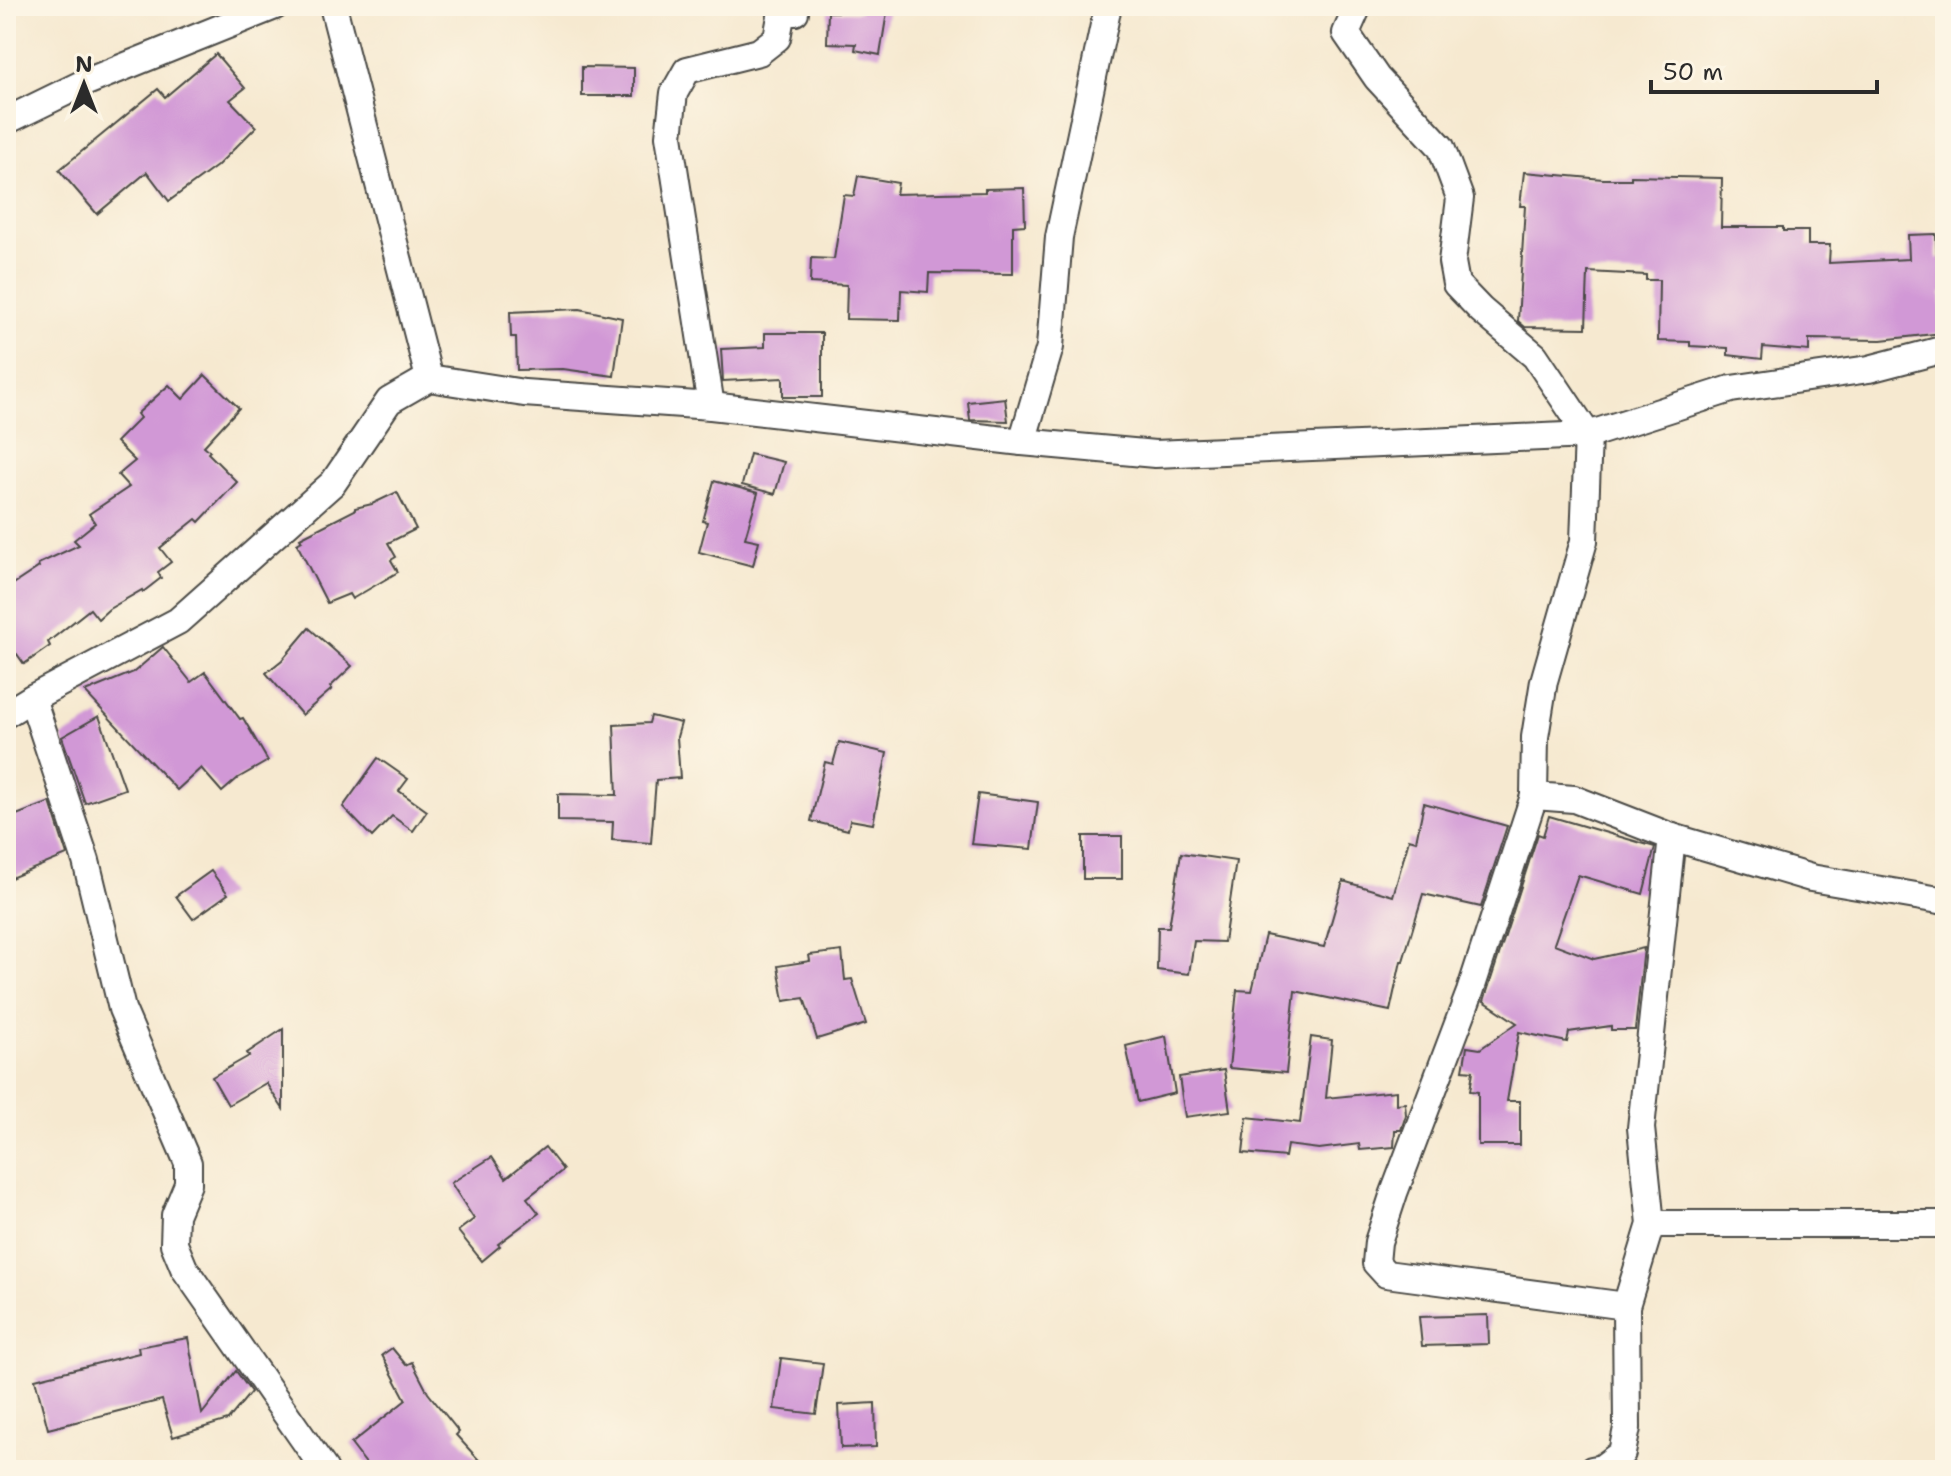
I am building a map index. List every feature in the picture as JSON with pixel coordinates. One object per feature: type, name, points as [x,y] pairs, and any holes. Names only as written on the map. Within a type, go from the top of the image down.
[{"type":"street","points":[[6,121],[84,83],[275,6]]},
{"type":"street","points":[[333,6],[429,378]]},
{"type":"street","points":[[711,406],[669,136],[674,93],[687,70],[759,52],[777,38],[782,11],[795,12],[794,6]]},
{"type":"street","points":[[1022,442],[1050,347],[1059,237],[1108,6]]},
{"type":"street","points":[[1358,6],[1346,33],[1377,78],[1441,147],[1460,198],[1452,262],[1456,284],[1535,356],[1588,435],[1584,541],[1544,681],[1535,737],[1534,796],[1470,992],[1394,1193],[1378,1242],[1376,1263],[1386,1274],[1626,1306]]},
{"type":"street","points":[[6,714],[178,621],[333,483],[389,401],[429,378],[524,393],[711,406],[1155,454],[1588,435],[1731,389],[1869,369],[1945,349]]},
{"type":"street","points":[[32,698],[86,861],[122,1009],[188,1163],[188,1184],[175,1215],[174,1244],[184,1268],[325,1470]]},
{"type":"street","points":[[1534,796],[1574,799],[1672,837],[1811,878],[1945,901]]},
{"type":"street","points":[[1592,1470],[1602,1468],[1622,1453],[1627,1428],[1626,1306],[1651,1224],[1641,1128],[1672,837]]},
{"type":"street","points":[[1651,1224],[1945,1224]]},
{"type":"building","points":[[860,6],[888,6],[880,55],[855,50],[856,44],[827,43],[828,12],[860,12]]},
{"type":"building","points":[[216,54],[245,88],[230,100],[256,127],[217,166],[169,201],[147,172],[97,214],[59,170],[158,89],[165,97]]},
{"type":"building","points":[[582,67],[634,68],[634,96],[582,96]]},
{"type":"building","points":[[1524,172],[1603,179],[1631,179],[1631,176],[1722,178],[1721,227],[1783,227],[1783,231],[1808,231],[1808,245],[1830,245],[1829,263],[1909,259],[1908,235],[1936,234],[1937,258],[1945,258],[1945,293],[1941,293],[1942,333],[1881,340],[1809,339],[1809,351],[1763,347],[1762,359],[1728,355],[1728,348],[1658,341],[1659,280],[1646,280],[1646,275],[1588,272],[1586,328],[1525,327],[1518,321],[1525,206],[1520,206]]},
{"type":"building","points":[[858,176],[898,183],[896,194],[1024,188],[1025,225],[1013,226],[1013,274],[929,273],[928,292],[901,290],[900,320],[846,319],[847,285],[810,283],[811,258],[834,259],[844,195],[854,196]]},
{"type":"building","points":[[580,309],[622,318],[614,376],[563,369],[517,370],[516,337],[511,337],[510,312]]},
{"type":"building","points":[[765,333],[822,333],[822,397],[783,397],[783,378],[723,381],[721,349],[765,347]]},
{"type":"building","points":[[205,375],[239,408],[204,446],[237,482],[199,522],[196,519],[160,548],[171,562],[158,572],[161,578],[143,592],[109,609],[98,619],[90,609],[48,642],[50,646],[24,664],[17,654],[6,661],[6,589],[39,567],[38,564],[79,545],[74,540],[95,523],[89,514],[129,487],[118,475],[135,461],[116,442],[140,418],[137,414],[169,385],[183,399]]},
{"type":"building","points":[[1005,398],[1008,421],[970,420],[968,402]]},
{"type":"building","points":[[750,454],[784,462],[775,494],[742,485]]},
{"type":"building","points":[[714,481],[758,493],[745,538],[759,541],[753,566],[699,552],[707,522],[703,521]]},
{"type":"building","points":[[397,492],[416,529],[388,543],[396,557],[391,560],[398,572],[352,599],[349,594],[327,603],[297,544],[302,541],[300,538],[355,508]]},
{"type":"building","points":[[309,628],[352,666],[330,687],[332,689],[302,715],[266,673],[282,660]]},
{"type":"building","points":[[163,647],[191,682],[205,672],[240,719],[243,718],[268,761],[238,778],[222,792],[201,768],[177,790],[85,692],[134,672]]},
{"type":"building","points":[[99,716],[125,789],[85,803],[62,737]]},
{"type":"building","points":[[651,716],[681,723],[677,737],[680,778],[656,780],[651,843],[612,840],[613,822],[558,821],[558,794],[617,795],[614,725],[649,723]]},
{"type":"building","points":[[839,742],[887,753],[873,824],[850,820],[848,830],[811,821],[825,762],[833,764]]},
{"type":"building","points":[[378,758],[408,779],[399,791],[427,811],[413,831],[392,816],[372,837],[343,807]]},
{"type":"building","points":[[978,794],[1038,802],[1032,849],[971,844]]},
{"type":"building","points":[[50,802],[67,855],[6,880],[6,819]]},
{"type":"building","points":[[1424,803],[1507,826],[1481,907],[1423,894],[1401,961],[1390,1011],[1295,991],[1286,1073],[1229,1068],[1237,990],[1252,991],[1265,935],[1324,947],[1343,881],[1393,896],[1409,839],[1416,841]]},
{"type":"building","points":[[1549,816],[1655,847],[1643,894],[1578,875],[1554,944],[1594,959],[1644,948],[1635,1030],[1611,1030],[1611,1026],[1569,1032],[1567,1042],[1519,1032],[1507,1101],[1520,1101],[1520,1145],[1478,1145],[1478,1092],[1470,1091],[1473,1071],[1463,1070],[1467,1047],[1480,1049],[1517,1023],[1484,1001],[1538,834],[1543,836]]},
{"type":"building","points":[[1083,836],[1122,836],[1122,879],[1083,879]]},
{"type":"building","points":[[1181,853],[1236,861],[1224,942],[1194,941],[1189,974],[1157,970],[1158,927],[1169,927]]},
{"type":"building","points":[[211,871],[228,894],[193,919],[176,896]]},
{"type":"building","points":[[842,951],[845,980],[852,979],[866,1024],[817,1039],[804,998],[784,1001],[778,966],[810,961],[809,955]]},
{"type":"building","points":[[283,1029],[283,1109],[266,1083],[228,1105],[212,1077],[249,1056],[247,1053]]},
{"type":"building","points":[[1166,1036],[1175,1093],[1138,1102],[1126,1046]]},
{"type":"building","points":[[1311,1037],[1332,1040],[1326,1098],[1396,1091],[1396,1104],[1405,1103],[1406,1115],[1401,1130],[1395,1130],[1394,1147],[1360,1150],[1359,1144],[1319,1149],[1287,1145],[1285,1157],[1243,1153],[1247,1117],[1300,1123]]},
{"type":"building","points":[[1224,1070],[1230,1111],[1185,1117],[1179,1077]]},
{"type":"building","points":[[545,1147],[563,1170],[527,1198],[539,1213],[498,1244],[500,1246],[482,1261],[458,1231],[474,1219],[451,1183],[492,1157],[506,1178]]},
{"type":"building","points":[[1488,1315],[1489,1344],[1422,1346],[1419,1317]]},
{"type":"building","points":[[188,1338],[202,1414],[236,1371],[251,1392],[228,1420],[173,1437],[162,1400],[48,1429],[35,1379],[139,1353],[138,1347]]},
{"type":"building","points":[[392,1348],[406,1365],[412,1362],[428,1393],[459,1432],[456,1435],[488,1470],[371,1470],[351,1444],[406,1400],[382,1355]]},
{"type":"building","points":[[781,1358],[823,1363],[816,1414],[774,1409]]},
{"type":"building","points":[[875,1403],[876,1447],[841,1448],[839,1405]]}]
